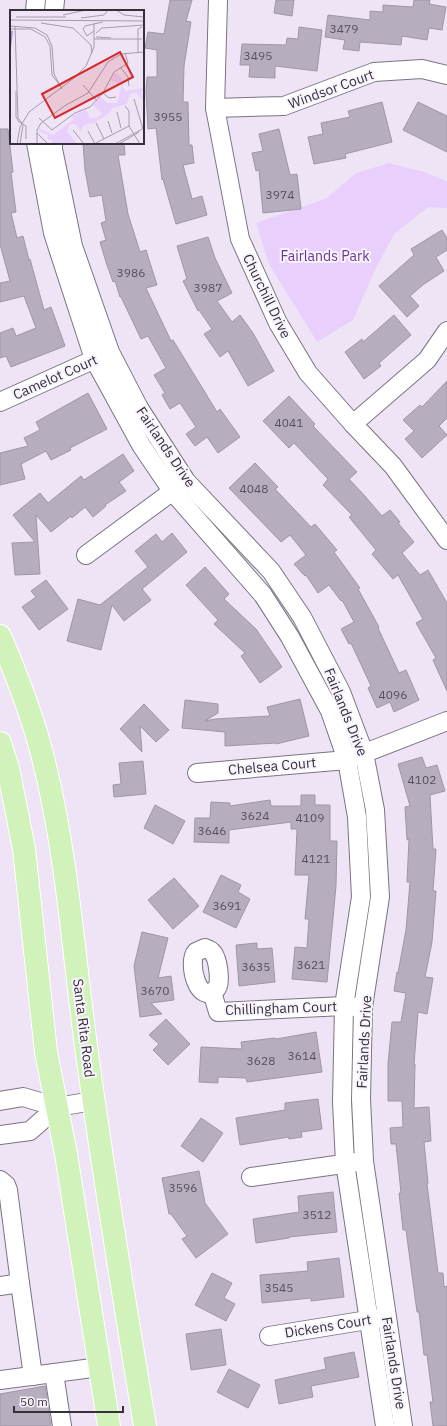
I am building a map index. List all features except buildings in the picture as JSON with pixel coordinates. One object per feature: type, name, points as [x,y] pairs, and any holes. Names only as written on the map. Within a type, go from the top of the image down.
[{"type":"main road","name":"Santa Rita Road","points":[[0,636],[22,688],[43,758],[60,839],[94,1101],[145,1426]]},
{"type":"main road","points":[[0,743],[4,769],[24,849],[46,1052],[66,1154],[109,1426]]},
{"type":"street","points":[[35,10],[36,0]]},
{"type":"street","points":[[54,10],[55,0]]},
{"type":"street","name":"Churchill Drive","points":[[218,0],[215,108],[240,239],[278,323],[308,373],[393,466],[447,540]]},
{"type":"street","name":"Windsor Court","points":[[215,108],[284,106],[374,72],[422,69],[447,75]]},
{"type":"street","name":"Fairlands Drive","points":[[36,144],[53,233],[102,356],[139,408],[179,486],[263,595],[290,637],[330,711],[347,760],[357,817],[361,897],[344,1006],[342,1102],[345,1163],[403,1426]]},
{"type":"street","name":"Fairlands Drive","points":[[53,144],[73,246],[102,356]]},
{"type":"street","points":[[353,424],[428,360],[447,331]]},
{"type":"street","name":"Camelot Court","points":[[0,402],[102,356]]},
{"type":"street","points":[[86,555],[179,486]]},
{"type":"street","name":"Fairlands Drive","points":[[179,486],[271,571],[302,617],[341,692],[364,753],[375,810],[380,897],[363,1007],[361,1099],[364,1161],[378,1318],[385,1426]]},
{"type":"street","name":"Chelsea Court","points":[[197,772],[347,760],[447,721]]},
{"type":"street","name":"Chillingham Court","points":[[212,992],[218,1012],[344,1006],[363,1007]]},
{"type":"street","points":[[0,1101],[23,1098],[57,1107],[94,1101]]},
{"type":"street","points":[[0,1135],[30,1131],[57,1107]]},
{"type":"street","points":[[251,1177],[364,1161]]},
{"type":"street","points":[[0,1180],[6,1185],[8,1190],[33,1376]]},
{"type":"street","points":[[0,1286],[20,1283]]},
{"type":"street","name":"Dickens Court","points":[[269,1336],[378,1318]]},
{"type":"street","points":[[0,1380],[100,1367]]},
{"type":"street","points":[[54,1373],[62,1426]]},
{"type":"green space","name":"Fairlands Park","points":[[389,163],[424,172],[447,181],[447,208],[428,207],[394,234],[374,272],[353,320],[317,342],[269,264],[256,223],[327,198],[356,173]]}]
